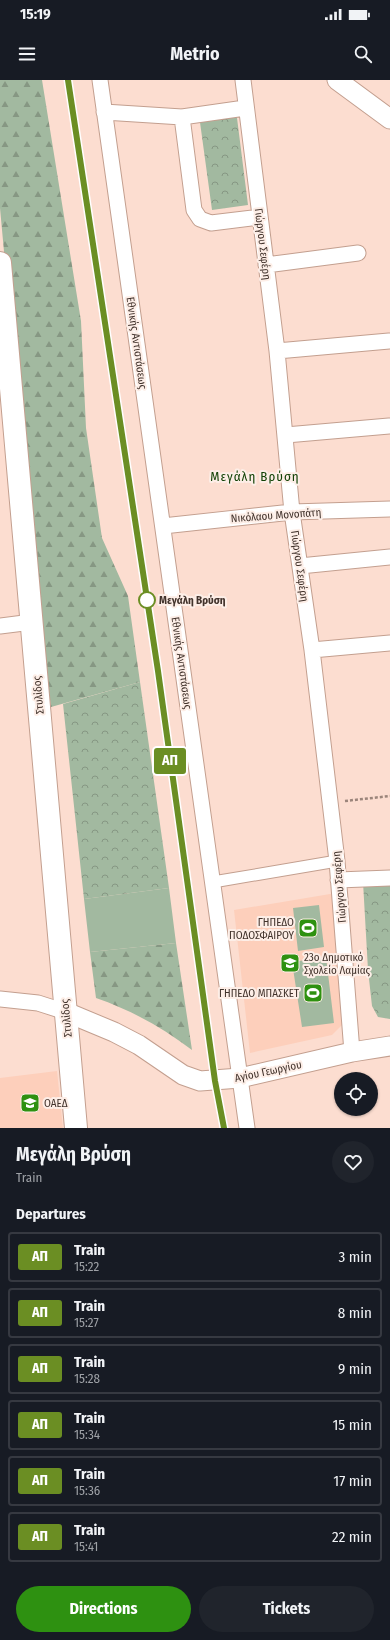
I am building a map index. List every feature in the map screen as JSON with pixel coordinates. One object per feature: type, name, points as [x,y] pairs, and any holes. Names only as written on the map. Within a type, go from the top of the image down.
[{"type":"main road","name":"Στυλίδος","points":[[0,263],[2,310],[32,622],[76,1128]]},
{"type":"street","name":"Εθνικής Αντιστάσεως","points":[[100,80],[247,1128]]},
{"type":"street","name":"Γιώργου Σεφέρη","points":[[243,80],[245,108],[277,351],[292,512],[312,650],[337,861],[352,1052]]},
{"type":"street","points":[[340,81],[390,119]]},
{"type":"street","points":[[104,112],[182,117],[245,108]]},
{"type":"street","points":[[182,117],[194,210],[200,219],[211,223],[260,217]]},
{"type":"street","points":[[266,265],[358,253]]},
{"type":"street","points":[[277,351],[389,341]]},
{"type":"street","points":[[286,435],[389,426]]},
{"type":"street","name":"Νικόλαου Μονοπάτη","points":[[162,526],[292,512],[390,510]]},
{"type":"street","points":[[300,566],[390,557]]},
{"type":"street","points":[[0,626],[32,622]]},
{"type":"street","points":[[312,650],[390,643]]},
{"type":"street","points":[[212,882],[337,861]]},
{"type":"street","points":[[338,880],[390,878]]},
{"type":"street","points":[[0,999],[38,1003],[66,1012]]},
{"type":"street","name":"Αγίου Γεωργίου","points":[[66,1012],[108,1029],[132,1042],[192,1080],[205,1081],[240,1078],[352,1052],[390,1046]]},
{"type":"path","points":[[330,802],[390,796]]},
{"type":"shaded area","name":"23ο Δημοτικό Σχολείο Λαμίας","points":[[336,893],[345,1016],[342,1025],[332,1035],[250,1053],[234,910]]},
{"type":"shaded area","name":"ΟΑΕΔ","points":[[57,1071],[63,1128],[0,1128],[0,1078]]},
{"type":"green space","points":[[0,80],[42,80],[81,321],[86,428],[102,538],[128,596],[140,682],[51,707],[35,589],[0,208]]},
{"type":"green space","points":[[236,110],[248,205],[212,210],[199,115]]},
{"type":"green space","points":[[140,682],[169,888],[84,899],[63,704]]},
{"type":"green space","points":[[363,882],[390,884],[390,1019],[378,1017],[372,1006],[368,970]]},
{"type":"green space","points":[[169,888],[176,943],[90,952],[84,899]]},
{"type":"green space","name":"ΓΗΠΕΔΟ ΠΟΔΟΣΦΑΙΡΟΥ","points":[[319,905],[324,947],[298,951],[293,908]]},
{"type":"green space","points":[[176,943],[192,1050],[170,1034],[146,1020],[122,1008],[96,998],[90,952]]},
{"type":"green space","name":"ΓΗΠΕΔΟ ΜΠΑΣΚΕΤ","points":[[326,957],[334,1023],[302,1027],[292,962]]},
{"type":"railway","points":[[68,80],[157,671],[215,1081],[224,1128]]},
{"type":"train","name":"ΑΠ","points":[[68,80],[158,671],[215,1081],[224,1128]]},
{"type":"place","name":"Μεγάλη Βρύση","points":[[147,600]]},
{"type":"place","name":"ΓΗΠΕΔΟ ΠΟΔΟΣΦΑΙΡΟΥ","points":[[308,928]]},
{"type":"place","name":"23ο Δημοτικό Σχολείο Λαμίας","points":[[290,963]]},
{"type":"place","name":"ΓΗΠΕΔΟ ΜΠΑΣΚΕΤ","points":[[313,993]]},
{"type":"place","name":"ΟΑΕΔ","points":[[30,1103]]},
{"type":"district","name":"Μεγάλη Βρύση","points":[[255,476]]}]
